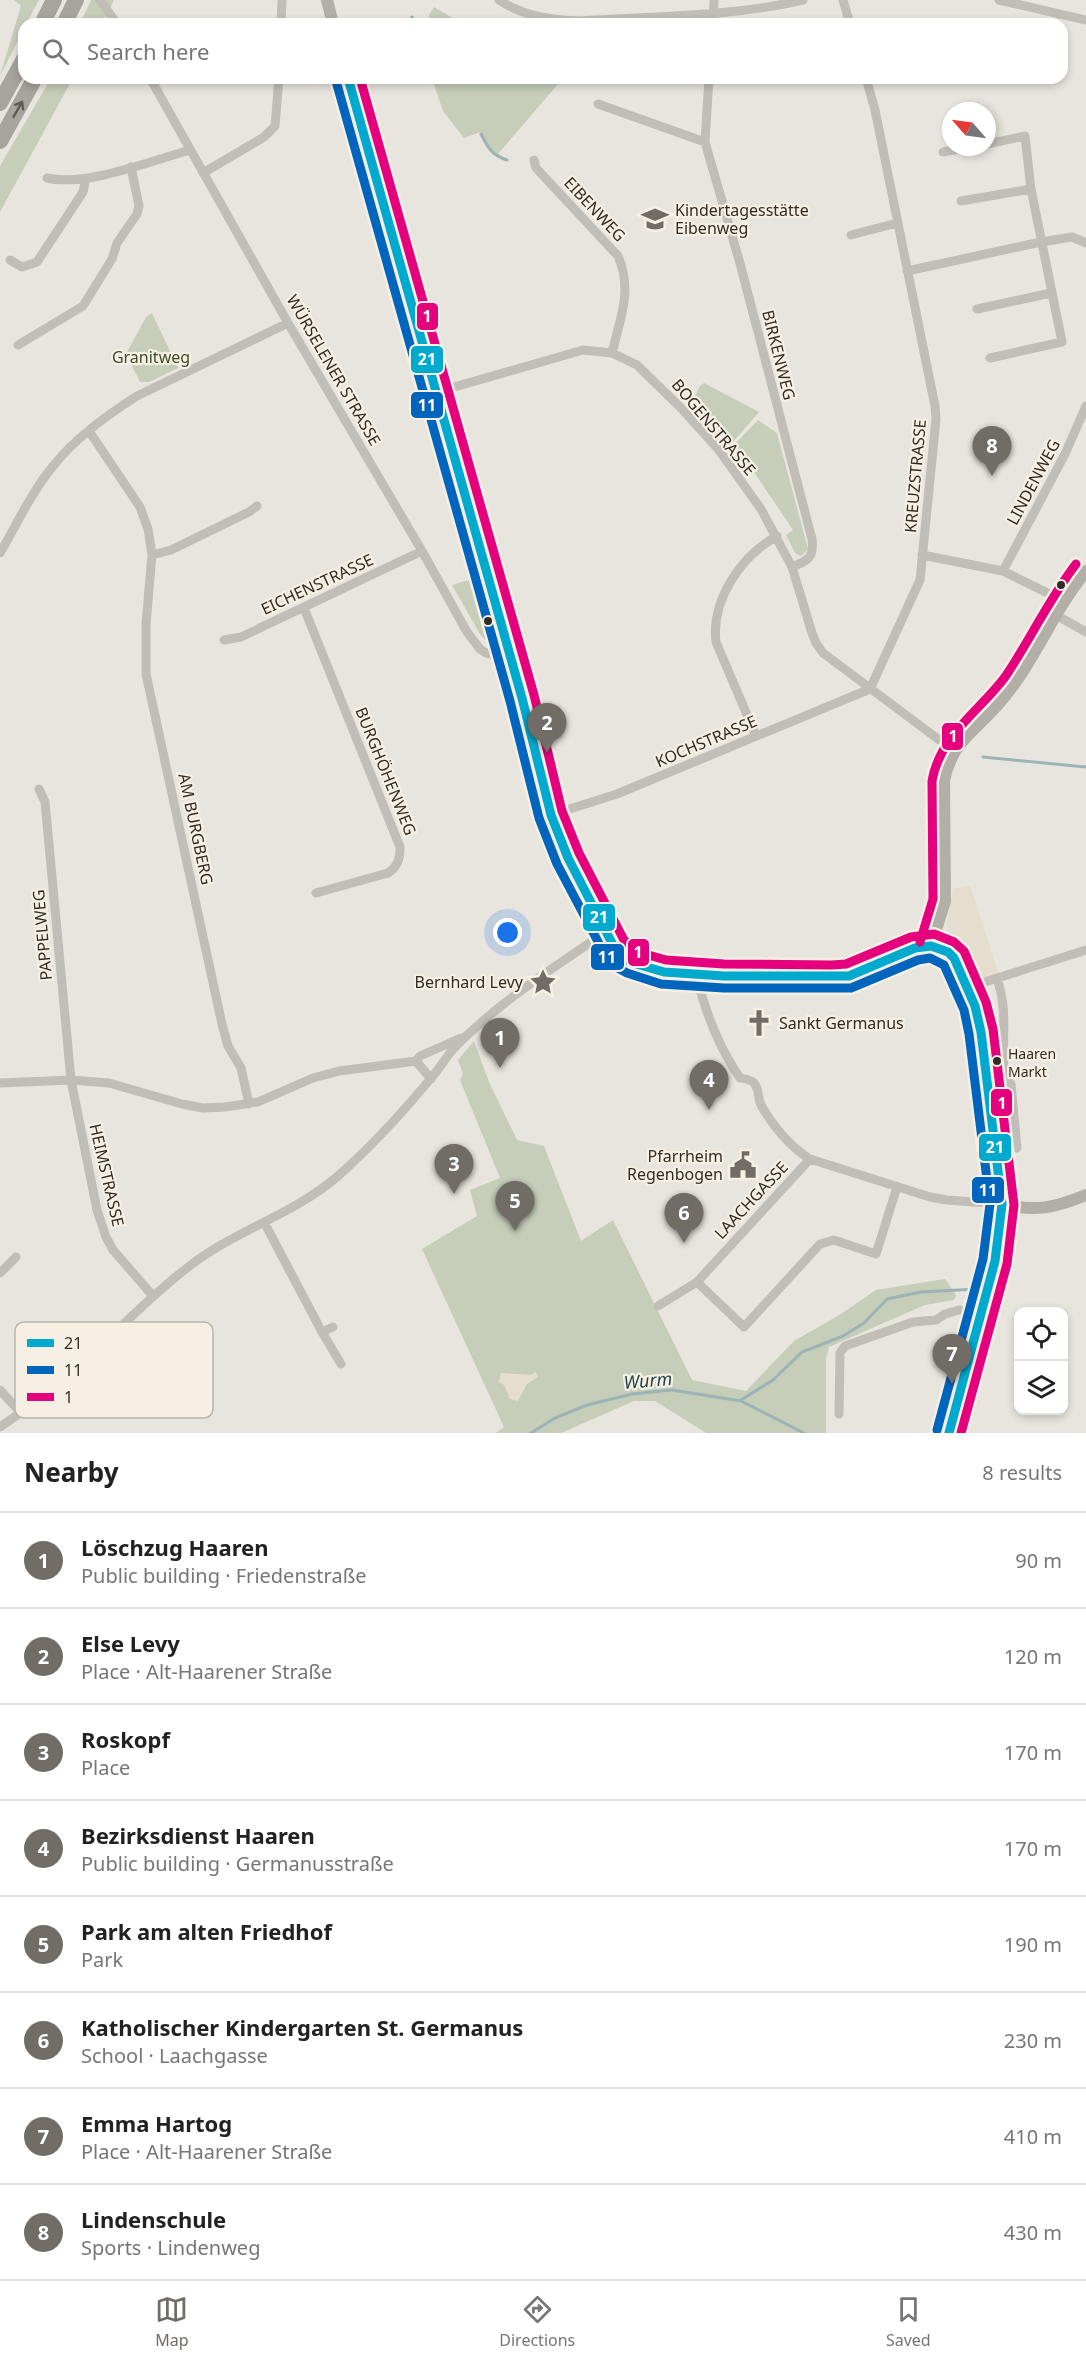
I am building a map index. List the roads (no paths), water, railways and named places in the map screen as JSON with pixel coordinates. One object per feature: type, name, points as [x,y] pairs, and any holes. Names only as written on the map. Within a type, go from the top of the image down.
[{"type":"highway","points":[[45,18],[54,0]]},
{"type":"highway","points":[[0,102],[18,70]]},
{"type":"highway","points":[[0,141],[32,84]]},
{"type":"main road","points":[[327,0],[332,18]]},
{"type":"main road","points":[[350,84],[437,392],[551,815],[568,858],[617,951],[633,963],[664,972],[696,975],[832,977],[849,976],[915,948],[931,946],[948,952],[954,958],[969,987],[985,1057],[1002,1204],[995,1261],[949,1433]]},
{"type":"main road","points":[[931,946],[945,901],[944,781],[947,765],[954,751],[1000,703],[1021,676],[1064,601],[1086,571]]},
{"type":"main road","points":[[1002,1204],[1042,1209],[1058,1206],[1086,1195]]},
{"type":"street","points":[[100,0],[113,18]]},
{"type":"street","points":[[281,18],[282,0]]},
{"type":"street","points":[[499,0],[517,10],[551,18]]},
{"type":"street","points":[[714,0],[714,18]]},
{"type":"street","points":[[630,18],[714,13],[777,6],[803,0]]},
{"type":"street","points":[[843,0],[848,18]]},
{"type":"street","points":[[999,0],[1086,20]]},
{"type":"street","name":"WÜRSELENER STRASSE","points":[[153,84],[288,323],[467,632],[480,649],[490,655],[508,653]]},
{"type":"street","points":[[203,173],[264,137],[275,126],[278,84]]},
{"type":"street","name":"BIRKENWEG","points":[[709,84],[705,142],[741,267],[812,539],[813,550],[808,560],[792,567]]},
{"type":"street","name":"KREUZSTRASSE","points":[[868,84],[875,110],[936,412],[920,580],[870,689]]},
{"type":"street","points":[[598,104],[705,142]]},
{"type":"street","points":[[990,358],[1062,342],[1031,189],[1025,136],[996,142]]},
{"type":"street","points":[[47,178],[59,181],[86,178],[190,150]]},
{"type":"street","name":"EIBENWEG","points":[[534,160],[536,168],[618,256],[625,272],[626,291],[612,353]]},
{"type":"street","points":[[18,345],[83,306],[112,259],[117,243],[137,214],[139,206],[131,167]]},
{"type":"street","points":[[10,260],[22,267],[37,262],[83,192],[86,178]]},
{"type":"street","points":[[961,201],[1031,189]]},
{"type":"street","points":[[850,235],[897,223]]},
{"type":"street","points":[[907,271],[1072,237],[1086,243]]},
{"type":"street","points":[[977,309],[1051,293]]},
{"type":"street","points":[[0,553],[54,465],[113,411],[137,396],[288,323]]},
{"type":"street","name":"BOGENSTRASSE","points":[[437,392],[583,350],[612,353],[637,365],[701,430],[739,476],[777,536],[792,567],[816,643],[823,653],[954,751]]},
{"type":"street","name":"LINDENWEG","points":[[1003,571],[1065,454],[1086,406]]},
{"type":"street","name":"AM BURGBERG","points":[[89,431],[140,507],[148,529],[152,555],[146,624],[147,674],[222,1024],[228,1046],[241,1068],[249,1104]]},
{"type":"street","points":[[152,555],[171,550],[257,506]]},
{"type":"street","points":[[756,736],[716,642],[716,620],[726,591],[742,565],[760,546],[777,536]]},
{"type":"street","name":"EICHENSTRASSE","points":[[224,640],[241,637],[422,551]]},
{"type":"street","points":[[922,555],[1003,571],[1064,601]]},
{"type":"street","name":"BURGHÖHENWEG","points":[[304,608],[400,847],[400,859],[395,868],[388,873],[316,894]]},
{"type":"street","points":[[1056,615],[1086,632]]},
{"type":"street","name":"KOCHSTRASSE","points":[[551,815],[617,794],[870,689]]},
{"type":"street","name":"PAPPELWEG","points":[[39,789],[45,802],[71,1080]]},
{"type":"street","points":[[125,1322],[188,1266],[309,1198],[336,1178],[357,1159],[431,1079],[469,1034],[544,974],[606,932]]},
{"type":"street","points":[[969,987],[1086,950]]},
{"type":"street","points":[[696,975],[703,1002],[724,1054],[740,1078],[751,1080],[759,1090],[760,1103],[799,1153],[810,1159],[897,1187],[947,1200],[1002,1204]]},
{"type":"street","points":[[997,978],[1003,993],[1004,1078],[1011,1084],[1017,1148]]},
{"type":"street","points":[[0,1083],[71,1080],[109,1083],[195,1107],[249,1104],[314,1078],[339,1071],[416,1061],[420,1056],[469,1034]]},
{"type":"street","points":[[985,1057],[1002,1054]]},
{"type":"street","points":[[416,1061],[431,1079]]},
{"type":"street","points":[[988,1081],[1004,1078]]},
{"type":"street","name":"HEIMSTRASSE","points":[[71,1080],[97,1210],[106,1237],[121,1262],[153,1296]]},
{"type":"street","name":"LAACHGASSE","points":[[658,1306],[697,1282],[810,1159]]},
{"type":"street","points":[[697,1282],[744,1327],[820,1244],[834,1240],[876,1254],[897,1187]]},
{"type":"street","points":[[264,1222],[340,1364]]},
{"type":"street","points":[[0,1273],[16,1257]]},
{"type":"street","points":[[839,1414],[840,1353],[845,1346],[913,1322],[936,1320],[945,1314],[959,1310],[982,1314]]},
{"type":"street","points":[[322,1332],[333,1328]]},
{"type":"street","points":[[0,1390],[15,1406]]},
{"type":"street","points":[[0,1427],[15,1417]]},
{"type":"waterway","points":[[481,134],[491,150],[507,160]]},
{"type":"waterway","points":[[983,757],[1086,767]]},
{"type":"waterway","points":[[991,1002],[992,1007]]},
{"type":"waterway","points":[[741,1400],[773,1380],[802,1352],[843,1336],[864,1323],[887,1299],[921,1292],[977,1289]]},
{"type":"waterway","name":"Wurm","points":[[531,1433],[555,1418],[587,1405],[632,1394],[672,1390],[741,1401],[804,1433]]},
{"type":"place","name":"Kindertagesstätte Eibenweg","points":[[655,219]]},
{"type":"place","name":"Lindenschule","points":[[992,476]]},
{"type":"place","name":"Else Levy","points":[[547,753]]},
{"type":"place","name":"Bernhard Levy","points":[[543,982]]},
{"type":"place","name":"Sankt Germanus","points":[[759,1023]]},
{"type":"place","name":"Haaren Markt","points":[[997,1061]]},
{"type":"place","name":"Löschzug Haaren","points":[[500,1068]]},
{"type":"place","name":"Bezirksdienst Haaren","points":[[709,1110]]},
{"type":"place","name":"Pfarrheim Regenbogen","points":[[743,1165]]},
{"type":"place","name":"Roskopf","points":[[454,1194]]},
{"type":"place","name":"Park am alten Friedhof","points":[[515,1231]]},
{"type":"place","name":"Katholischer Kindergarten St. Germanus","points":[[684,1243]]},
{"type":"place","name":"Emma Hartog","points":[[952,1384]]},
{"type":"park label","name":"Granitweg","points":[[151,357]]}]
